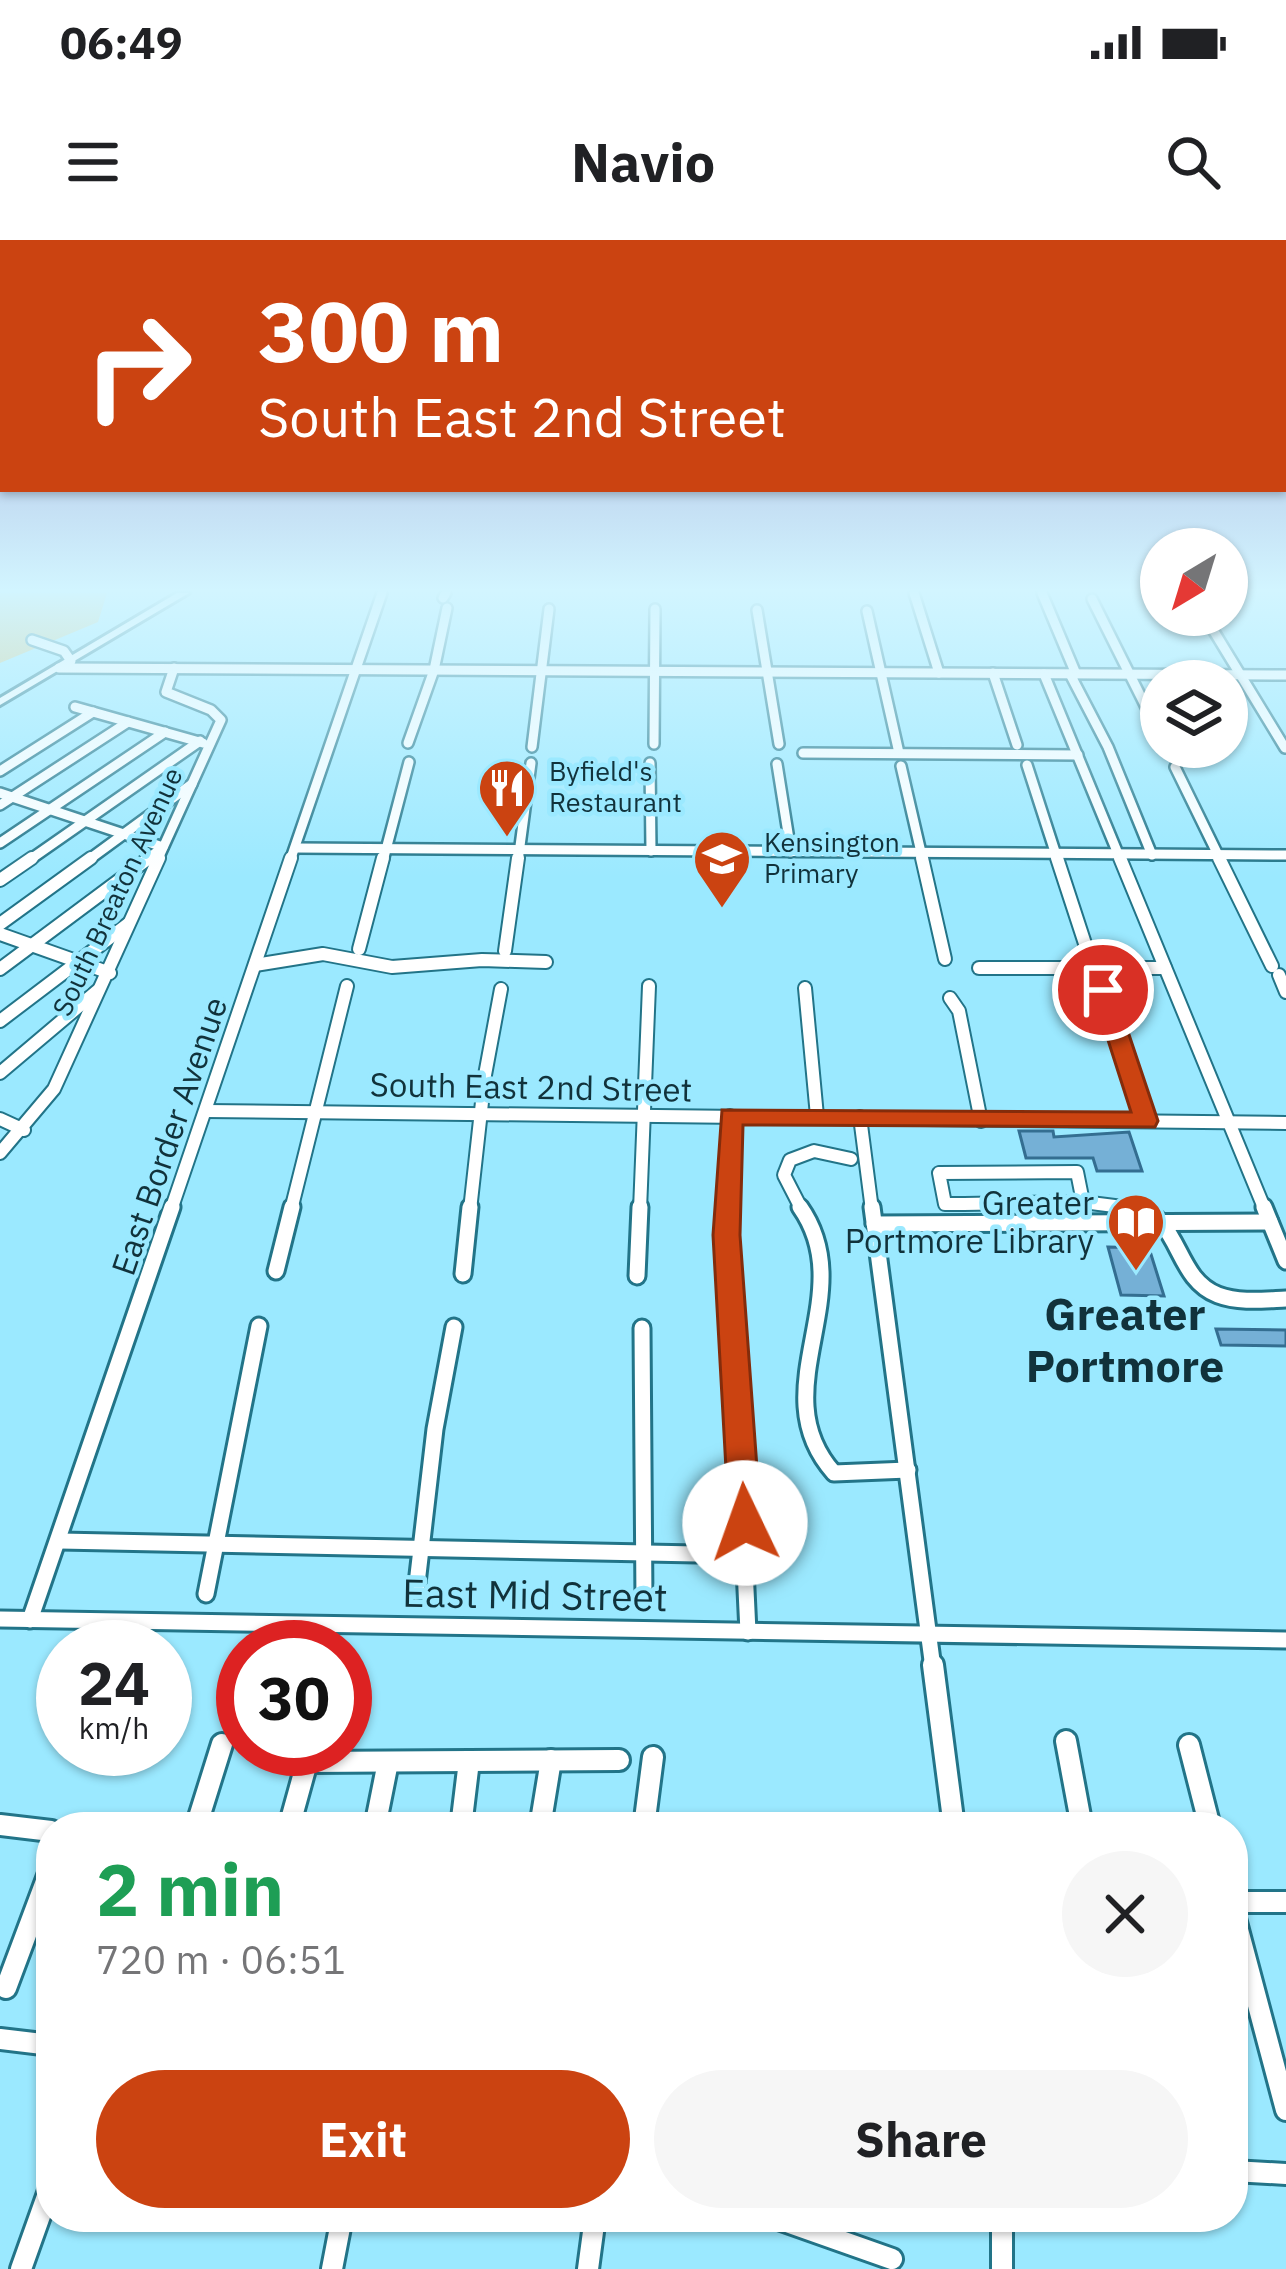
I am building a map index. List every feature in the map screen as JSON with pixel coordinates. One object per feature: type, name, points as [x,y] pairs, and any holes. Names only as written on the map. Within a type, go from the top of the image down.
[{"type":"street","name":"South Breaton Avenue","points":[[0,1153],[54,1089],[196,781],[206,744],[221,720],[211,710],[166,692],[166,688]]},
{"type":"street","name":"East Border Avenue","points":[[30,1620],[351,688]]},
{"type":"street","points":[[409,743],[428,688]]},
{"type":"street","points":[[532,748],[541,688]]},
{"type":"street","points":[[654,744],[655,688]]},
{"type":"street","points":[[771,688],[779,744]]},
{"type":"street","points":[[883,688],[945,959]]},
{"type":"street","points":[[998,688],[1017,745]]},
{"type":"street","points":[[1050,688],[1286,1261]]},
{"type":"street","points":[[1080,688],[1152,855]]},
{"type":"street","points":[[1250,688],[1285,748]]},
{"type":"street","points":[[75,707],[206,744]]},
{"type":"street","points":[[0,771],[93,712]]},
{"type":"street","points":[[0,805],[6,795],[128,722]]},
{"type":"street","points":[[0,843],[164,732]]},
{"type":"street","points":[[0,880],[206,744]]},
{"type":"street","points":[[803,753],[900,760],[1078,755]]},
{"type":"street","points":[[359,949],[410,762]]},
{"type":"street","points":[[505,951],[531,763]]},
{"type":"street","points":[[650,763],[651,851]]},
{"type":"street","points":[[777,764],[791,852]]},
{"type":"street","points":[[1027,765],[1090,959]]},
{"type":"street","points":[[1175,768],[1286,992]]},
{"type":"street","points":[[0,924],[196,781]]},
{"type":"street","points":[[6,795],[163,847]]},
{"type":"street","points":[[0,969],[163,847]]},
{"type":"street","points":[[296,848],[1286,855]]},
{"type":"street","points":[[0,1021],[132,921]]},
{"type":"street","points":[[0,934],[110,973]]},
{"type":"street","points":[[255,965],[323,954],[392,967],[482,960],[546,962]]},
{"type":"street","points":[[979,968],[1165,968]]},
{"type":"street","points":[[276,1271],[347,986]]},
{"type":"street","points":[[637,1276],[649,986]]},
{"type":"street","points":[[0,1073],[102,988]]},
{"type":"street","points":[[805,988],[818,1116]]},
{"type":"street","points":[[463,1274],[501,989]]},
{"type":"street","points":[[1103,990],[1146,1121]]},
{"type":"street","points":[[950,998],[959,1011],[981,1121]]},
{"type":"street","name":"South East 2nd Street","points":[[206,1111],[1286,1123]]},
{"type":"street","points":[[730,1116],[727,1235],[748,1632]]},
{"type":"street","points":[[860,1117],[952,1812]]},
{"type":"street","points":[[0,1119],[24,1130]]},
{"type":"street","points":[[851,1159],[810,1151],[792,1157],[783,1168],[788,1190],[808,1218],[820,1253],[821,1295],[804,1402],[807,1435],[816,1457],[834,1472],[908,1470]]},
{"type":"street","points":[[948,1224],[939,1173],[1077,1172],[1084,1206]]},
{"type":"street","points":[[945,1204],[1131,1204],[1166,1222],[1180,1258],[1202,1289],[1233,1298],[1286,1299]]},
{"type":"street","points":[[874,1224],[1270,1222]]},
{"type":"street","points":[[206,1594],[259,1326]]},
{"type":"street","points":[[416,1592],[454,1327]]},
{"type":"street","points":[[642,1328],[644,1602]]},
{"type":"street","points":[[60,1541],[747,1555]]},
{"type":"street","name":"East Mid Street","points":[[0,1619],[1286,1640]]},
{"type":"street","points":[[1066,1741],[1079,1812]]},
{"type":"street","points":[[1189,1745],[1206,1812]]},
{"type":"street","points":[[646,1812],[653,1757]]},
{"type":"street","points":[[542,1812],[551,1760]]},
{"type":"street","points":[[293,1812],[307,1762],[619,1760]]},
{"type":"street","points":[[463,1812],[469,1761]]},
{"type":"street","points":[[378,1812],[388,1762]]},
{"type":"street","points":[[201,1812],[216,1763]]},
{"type":"street","points":[[0,1825],[36,1829]]},
{"type":"street","points":[[1248,1906],[1286,1902]]},
{"type":"street","points":[[6,1988],[36,1908]]},
{"type":"street","points":[[1248,1964],[1286,2110]]},
{"type":"street","points":[[0,2039],[36,2043]]},
{"type":"street","points":[[1248,2172],[1286,2174]]},
{"type":"street","points":[[21,2269],[36,2227]]},
{"type":"street","points":[[332,2269],[339,2232]]},
{"type":"street","points":[[588,2269],[593,2232]]},
{"type":"street","points":[[817,2232],[892,2258]]},
{"type":"street","points":[[1002,2232],[1002,2269]]},
{"type":"building","points":[[1019,1131],[1053,1131],[1054,1137],[1129,1132],[1142,1171],[1097,1171],[1093,1158],[1026,1158]]},
{"type":"building","name":"Greater Portmore Library","points":[[1108,1247],[1149,1248],[1164,1296],[1121,1295]]},
{"type":"building","points":[[1216,1329],[1286,1330],[1286,1346],[1221,1345]]},
{"type":"place","name":"Byfield's Restaurant","points":[[507,839]]},
{"type":"place","name":"Kensington Primary","points":[[722,910]]},
{"type":"place","name":"Greater Portmore Library","points":[[1136,1273]]},
{"type":"district","name":"Greater Portmore","points":[[1125,1340]]},
{"type":"route","points":[[745,1523],[727,1235],[730,1116],[1146,1121],[1103,990]]}]
